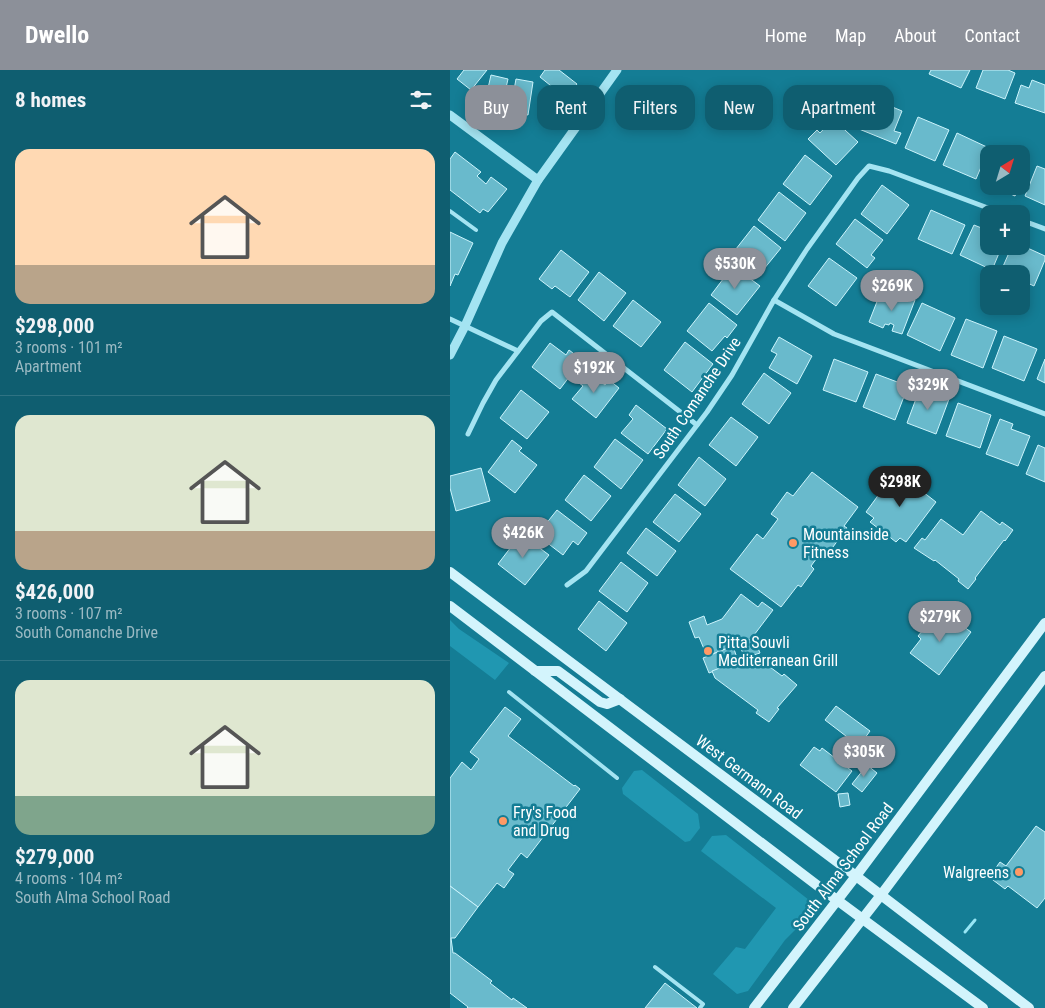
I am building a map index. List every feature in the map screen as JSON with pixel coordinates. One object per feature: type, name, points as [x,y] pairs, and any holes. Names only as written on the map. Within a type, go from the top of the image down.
[{"type":"main road","name":"West Germann Road","points":[[450,572],[1029,1008]]},
{"type":"main road","points":[[450,606],[862,919],[983,1008]]},
{"type":"main road","name":"South Alma School Road","points":[[754,1008],[856,876],[1045,623]]},
{"type":"main road","points":[[535,671],[558,671],[600,702],[607,704],[620,699]]},
{"type":"main road","points":[[793,1008],[881,895],[1045,676]]},
{"type":"street","points":[[450,355],[502,244],[538,180],[617,70]]},
{"type":"street","points":[[450,115],[538,180]]},
{"type":"street","name":"South Comanche Drive","points":[[567,585],[586,571],[698,426],[732,376],[774,300],[858,178],[869,166],[889,171],[980,205]]},
{"type":"street","points":[[1030,223],[1045,229]]},
{"type":"street","points":[[774,300],[834,334],[1045,414]]},
{"type":"street","points":[[468,434],[496,380],[541,320],[552,312],[698,426]]},
{"type":"street","points":[[450,319],[518,351]]},
{"type":"lane","points":[[450,210],[476,230]]},
{"type":"lane","points":[[509,692],[617,778]]},
{"type":"lane","points":[[655,967],[703,1004],[700,1008]]},
{"type":"shaded area","points":[[450,620],[459,629],[509,663],[495,680],[450,646]]},
{"type":"shaded area","points":[[642,770],[698,814],[700,828],[690,841],[685,842],[623,794],[622,788],[634,771]]},
{"type":"shaded area","points":[[726,835],[809,900],[812,905],[811,914],[785,940],[748,991],[737,994],[713,974],[736,947],[745,949],[776,908],[701,851],[712,836]]},
{"type":"building","points":[[464,70],[487,70],[475,85],[465,85],[457,79]]},
{"type":"building","points":[[545,70],[559,70],[577,84],[550,85],[540,77]]},
{"type":"building","points":[[931,70],[970,70],[961,88],[929,74]]},
{"type":"building","points":[[983,70],[1008,70],[1015,73],[1005,99],[976,88]]},
{"type":"building","points":[[491,75],[508,79],[507,85],[489,85]]},
{"type":"building","points":[[516,79],[533,82],[528,115],[527,85],[515,85]]},
{"type":"building","points":[[1032,80],[1045,85],[1045,113],[1015,103],[1021,85],[1029,88]]},
{"type":"building","points":[[894,108],[902,111],[894,131],[901,133],[896,144],[861,130],[894,130]]},
{"type":"building","points":[[918,117],[949,130],[935,161],[905,148]]},
{"type":"building","points":[[817,130],[820,133],[823,130],[845,130],[858,142],[836,165],[808,139]]},
{"type":"building","points":[[957,133],[983,145],[980,145],[980,169],[976,179],[943,165]]},
{"type":"building","points":[[455,152],[481,172],[477,176],[486,184],[491,177],[507,189],[488,212],[483,209],[480,213],[450,190],[450,159]]},
{"type":"building","points":[[805,155],[832,176],[810,205],[783,184]]},
{"type":"building","points":[[1037,166],[1045,169],[1045,205],[1025,196],[1030,195],[1030,184]]},
{"type":"building","points":[[882,185],[909,205],[887,234],[861,214]]},
{"type":"building","points":[[779,192],[806,213],[785,241],[758,220]]},
{"type":"building","points":[[931,210],[965,225],[952,254],[918,239]]},
{"type":"building","points":[[855,219],[883,240],[871,255],[875,258],[867,268],[836,244]]},
{"type":"building","points":[[974,225],[980,227],[980,255],[998,255],[994,265],[981,265],[960,255]]},
{"type":"building","points":[[754,226],[781,248],[759,275],[732,254]]},
{"type":"building","points":[[450,232],[473,243],[458,275],[455,274],[450,286]]},
{"type":"building","points":[[1030,249],[1045,256],[1034,286],[1030,284],[1030,265],[1004,265],[1008,255],[1030,255]]},
{"type":"building","points":[[561,250],[589,272],[570,297],[555,286],[552,289],[539,279]]},
{"type":"building","points":[[829,258],[857,278],[836,306],[808,286]]},
{"type":"building","points":[[733,266],[760,286],[737,315],[711,295]]},
{"type":"building","points":[[599,272],[626,293],[604,321],[578,300]]},
{"type":"building","points":[[885,293],[901,299],[902,296],[915,300],[902,334],[892,331],[894,325],[890,323],[889,325],[885,324],[883,328],[869,322],[880,294]]},
{"type":"building","points":[[633,300],[661,322],[641,347],[613,326]]},
{"type":"building","points":[[709,303],[737,325],[727,338],[725,336],[712,351],[687,331]]},
{"type":"building","points":[[922,303],[955,318],[940,351],[907,335]]},
{"type":"building","points":[[966,319],[997,331],[983,368],[951,355]]},
{"type":"building","points":[[1004,336],[1037,349],[1024,381],[992,368]]},
{"type":"building","points":[[779,337],[812,356],[797,384],[769,368],[777,354],[771,351]]},
{"type":"building","points":[[685,342],[713,364],[692,392],[664,370]]},
{"type":"building","points":[[550,343],[566,355],[569,350],[582,360],[560,389],[532,367]]},
{"type":"building","points":[[834,359],[868,372],[856,402],[823,390]]},
{"type":"building","points":[[1045,359],[1045,383],[1037,379]]},
{"type":"building","points":[[587,371],[605,385],[609,380],[619,388],[596,418],[572,399],[583,386],[578,382]]},
{"type":"building","points":[[764,373],[791,393],[769,424],[742,404]]},
{"type":"building","points":[[876,374],[908,386],[895,420],[863,407]]},
{"type":"building","points":[[920,388],[949,399],[936,434],[907,423]]},
{"type":"building","points":[[521,390],[549,412],[527,439],[500,418]]},
{"type":"building","points":[[958,403],[991,415],[980,448],[946,436]]},
{"type":"building","points":[[636,405],[667,429],[648,454],[621,433],[633,419],[629,415]]},
{"type":"building","points":[[731,417],[758,437],[736,466],[709,445]]},
{"type":"building","points":[[1000,419],[1013,424],[1011,429],[1030,436],[1018,466],[986,454]]},
{"type":"building","points":[[615,439],[643,460],[621,489],[594,467]]},
{"type":"building","points":[[512,440],[522,448],[519,451],[537,465],[515,493],[488,472]]},
{"type":"building","points":[[1038,445],[1045,448],[1045,482],[1026,474]]},
{"type":"building","points":[[699,457],[726,479],[705,506],[678,485]]},
{"type":"building","points":[[481,468],[490,501],[456,511],[450,488],[450,476]]},
{"type":"building","points":[[896,471],[936,502],[906,542],[900,538],[896,542],[870,522],[874,518],[866,512]]},
{"type":"building","name":"Mountainside Fitness","points":[[812,472],[858,507],[844,526],[847,528],[830,551],[825,547],[811,566],[814,569],[801,587],[798,585],[781,607],[730,569],[757,534],[763,539],[778,519],[771,514],[787,492],[793,496]]},
{"type":"building","points":[[584,475],[611,496],[591,521],[565,500]]},
{"type":"building","points":[[675,494],[701,514],[679,542],[653,522]]},
{"type":"building","points":[[557,510],[587,533],[578,545],[573,541],[563,555],[537,535]]},
{"type":"building","points":[[981,511],[1000,525],[1002,522],[1013,530],[968,589],[958,581],[959,579],[935,560],[914,548],[922,538],[925,540],[941,519],[963,535]]},
{"type":"building","points":[[646,528],[676,551],[657,576],[627,553]]},
{"type":"building","points":[[521,534],[549,555],[525,585],[498,564]]},
{"type":"building","points":[[621,562],[648,583],[627,612],[599,591]]},
{"type":"building","points":[[741,594],[758,607],[762,602],[773,610],[751,639],[707,656],[699,637],[695,638],[689,622],[704,616],[707,625],[722,619]]},
{"type":"building","points":[[599,601],[627,623],[606,651],[578,629]]},
{"type":"building","points":[[942,611],[971,632],[939,675],[910,653],[921,639],[918,636],[928,624],[931,626]]},
{"type":"building","points":[[754,638],[760,653],[745,658],[739,644]]},
{"type":"building","points":[[733,646],[736,655],[722,661],[724,667],[709,673],[703,658]]},
{"type":"building","points":[[754,655],[782,676],[784,674],[797,685],[777,708],[779,709],[769,722],[756,713],[758,710],[715,678],[712,671]]},
{"type":"building","points":[[836,706],[870,731],[859,746],[825,720]]},
{"type":"building","name":"Fry's Food and Drug","points":[[505,707],[521,719],[508,736],[580,789],[527,858],[521,853],[508,870],[514,874],[504,888],[497,883],[478,907],[450,886],[450,778],[462,762],[471,770],[479,759],[470,752]]},
{"type":"building","points":[[814,747],[820,751],[822,748],[852,771],[836,792],[800,765]]},
{"type":"building","points":[[867,765],[877,773],[862,792],[852,784]]},
{"type":"building","points":[[848,793],[850,805],[840,807],[838,794]]},
{"type":"building","name":"Walgreens","points":[[1036,826],[1045,832],[1045,898],[1037,908],[1008,886],[1005,889],[989,877],[1000,862],[1006,866]]},
{"type":"building","points":[[450,886],[478,907],[455,938],[451,938],[453,953],[492,981],[490,983],[512,1000],[513,998],[527,1008],[467,1008],[450,993]]},
{"type":"building","points":[[665,983],[697,1008],[645,1008]]},
{"type":"waterway","points":[[965,932],[975,920]]},
{"type":"place","name":"Mountainside Fitness","points":[[793,543]]},
{"type":"place","name":"Pitta Souvli Mediterranean Grill","points":[[708,651]]},
{"type":"place","name":"Fry's Food and Drug","points":[[503,821]]},
{"type":"place","name":"Walgreens","points":[[1019,872]]}]
